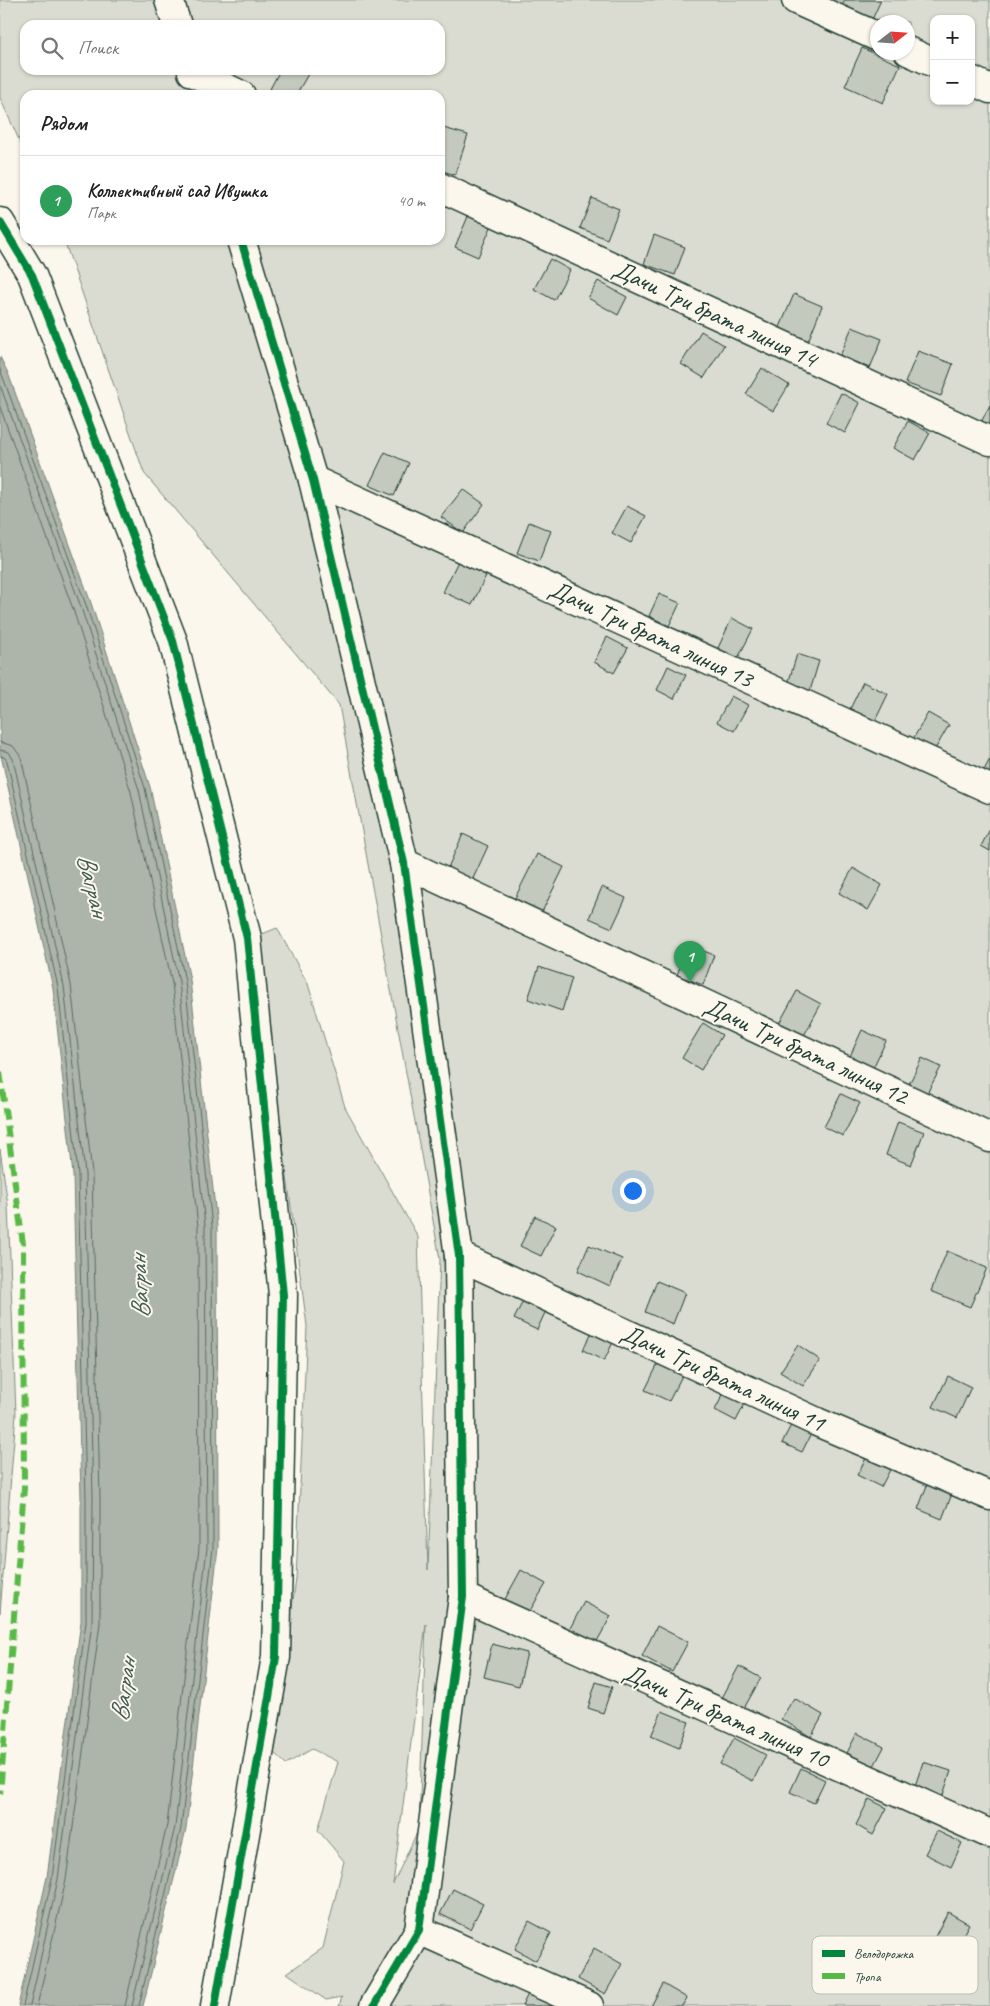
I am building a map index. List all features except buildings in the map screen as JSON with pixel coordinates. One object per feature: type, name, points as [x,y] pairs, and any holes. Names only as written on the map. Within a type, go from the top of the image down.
[{"type":"street","points":[[169,0],[175,20]]},
{"type":"street","points":[[796,0],[870,33]]},
{"type":"street","points":[[915,54],[930,61]]},
{"type":"street","points":[[194,79],[226,90]]},
{"type":"street","points":[[975,82],[990,89]]},
{"type":"street","name":"Дачи Три брата линия 14","points":[[445,189],[990,441]]},
{"type":"street","points":[[0,222],[32,276],[173,641],[248,938],[283,1295],[276,1657],[215,2006]]},
{"type":"street","points":[[242,245],[313,480],[404,863],[459,1256],[463,1597],[419,1930],[374,2006]]},
{"type":"street","name":"Дачи Три брата линия 13","points":[[313,480],[990,789]]},
{"type":"street","name":"Дачи Три брата линия 12","points":[[404,863],[990,1138]]},
{"type":"street","name":"Дачи Три брата линия 11","points":[[459,1256],[808,1418],[990,1496]]},
{"type":"street","name":"Дачи Три брата линия 10","points":[[463,1597],[990,1834]]},
{"type":"street","points":[[419,1930],[589,2006]]},
{"type":"shaded area","points":[[0,0],[990,0],[990,2006],[339,2006],[342,1997],[326,2000],[287,1973],[323,1948],[344,1861],[318,1830],[338,1762],[312,1749],[286,1764],[272,1751],[296,1579],[307,1326],[255,937],[277,928],[308,984],[345,1107],[418,1237],[428,1570],[440,1259],[339,705],[144,473],[66,245],[445,245],[445,90],[20,90],[20,142],[0,98]],"holes":[[[426,1624],[419,1828],[393,1884]]]},
{"type":"shaded area","points":[[0,1149],[8,1205],[16,1414],[0,1613]]},
{"type":"water","name":"Вагран","points":[[0,357],[8,373],[91,603],[150,787],[190,980],[217,1226],[218,1548],[186,1829],[143,2006],[18,2006],[47,1877],[81,1621],[81,1498],[73,1175],[53,988],[0,751]]},
{"type":"marked path","points":[[0,1072],[23,1244],[24,1488],[0,1794]]},
{"type":"cycle path","points":[[0,222],[32,275],[173,641],[247,938],[283,1295],[276,1657],[215,2006]]},
{"type":"cycle path","points":[[242,245],[313,480],[404,863],[459,1256],[463,1597],[419,1930],[374,2006]]},
{"type":"place","name":"Коллективный сад Ивушка","points":[[690,982]]}]
